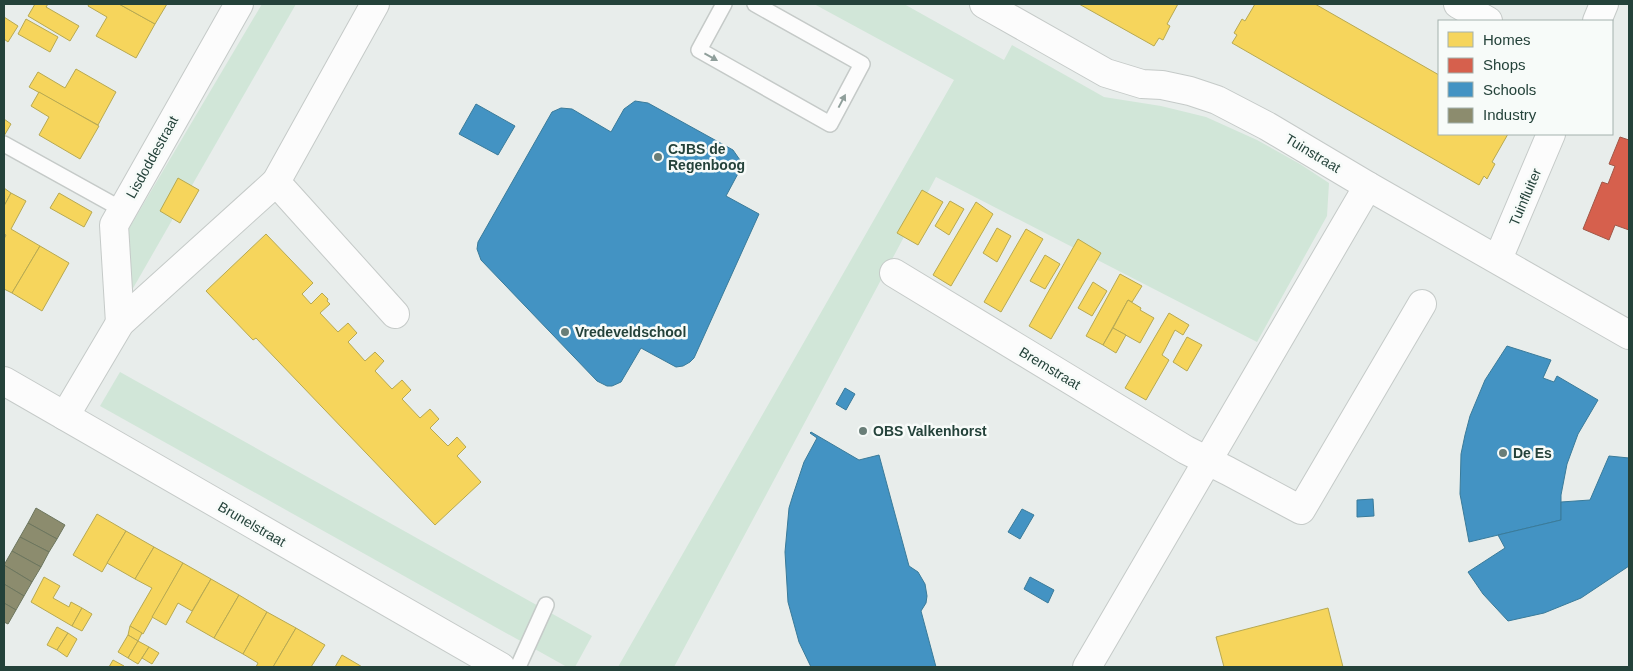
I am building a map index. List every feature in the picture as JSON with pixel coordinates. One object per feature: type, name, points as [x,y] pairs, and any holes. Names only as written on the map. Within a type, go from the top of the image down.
[{"type":"street","name":"Lisdoddestraat","points":[[120,323],[114,225],[239,4]]},
{"type":"street","points":[[65,416],[120,323],[276,182],[375,4]]},
{"type":"street","name":"Tuinstraat","points":[[984,4],[1106,72],[1142,84],[1162,85],[1190,91],[1217,100],[1267,126],[1629,335]]},
{"type":"street","points":[[1458,4],[1486,20]]},
{"type":"street","points":[[1597,20],[1604,4]]},
{"type":"street","name":"Tuinfluiter","points":[[1498,259],[1551,135]]},
{"type":"street","points":[[276,182],[395,314]]},
{"type":"street","points":[[1088,667],[1368,186]]},
{"type":"street","name":"Bremstraat","points":[[894,273],[1186,450],[1301,510],[1422,304]]},
{"type":"street","name":"Brunelstraat","points":[[4,381],[501,667]]},
{"type":"lane","points":[[724,4],[699,50],[830,124],[862,64],[755,4]]},
{"type":"lane","points":[[4,144],[123,210]]},
{"type":"lane","points":[[518,667],[546,605]]},
{"type":"green space","points":[[262,4],[296,4],[132,290],[125,235]]},
{"type":"green space","points":[[814,4],[904,4],[1004,60],[1012,45],[1104,97],[1161,106],[1206,117],[1257,140],[1329,183],[1327,216],[1257,342],[936,177],[674,667],[618,667],[954,80]]},
{"type":"green space","points":[[120,372],[592,636],[575,667],[567,667],[100,406]]},
{"type":"building: Homes","points":[[35,4],[48,4],[46,7],[79,26],[70,41],[28,16]]},
{"type":"building: Homes","points":[[89,4],[119,4],[155,24],[136,58],[96,36],[107,17],[88,6]]},
{"type":"building: Homes","points":[[119,4],[167,4],[155,24]]},
{"type":"building: Homes","points":[[1079,4],[1178,4],[1167,24],[1170,26],[1163,40],[1159,38],[1154,46]]},
{"type":"building: Homes","points":[[1255,4],[1315,4],[1438,74],[1438,135],[1507,135],[1492,162],[1495,164],[1487,179],[1484,176],[1479,185],[1232,43],[1237,35],[1234,33],[1242,19],[1245,21]]},
{"type":"building: Homes","points":[[4,17],[18,26],[8,42],[4,39]]},
{"type":"building: Homes","points":[[26,19],[58,37],[50,52],[18,34]]},
{"type":"building: Homes","points":[[76,69],[116,92],[98,125],[29,87],[38,72],[65,88]]},
{"type":"building: Homes","points":[[39,92],[99,126],[80,159],[39,135],[49,117],[31,106]]},
{"type":"building: Homes","points":[[4,119],[11,124],[4,136]]},
{"type":"building: Homes","points":[[178,178],[199,190],[180,223],[160,211]]},
{"type":"building: Homes","points":[[4,188],[11,193],[4,206]]},
{"type":"building: Homes","points":[[922,190],[943,202],[918,245],[897,233]]},
{"type":"building: Homes","points":[[11,193],[26,201],[11,229],[40,246],[12,293],[4,289],[4,239],[6,235],[4,234],[4,206]]},
{"type":"building: Homes","points":[[59,193],[92,212],[84,227],[50,208]]},
{"type":"building: Homes","points":[[950,201],[964,209],[949,235],[935,226]]},
{"type":"building: Homes","points":[[976,202],[993,214],[951,286],[933,275]]},
{"type":"building: Homes","points":[[997,228],[1011,236],[997,262],[983,253]]},
{"type":"building: Homes","points":[[1026,229],[1043,239],[1001,312],[984,302]]},
{"type":"building: Homes","points":[[266,234],[313,283],[302,294],[311,304],[322,293],[330,304],[320,313],[338,332],[348,323],[357,333],[348,342],[365,361],[375,352],[384,361],[375,371],[392,389],[402,380],[411,390],[402,399],[420,418],[430,409],[439,419],[430,428],[448,446],[457,437],[466,447],[457,456],[481,482],[435,525],[256,338],[253,340],[206,291]]},
{"type":"building: Homes","points":[[1078,239],[1101,253],[1051,339],[1029,326]]},
{"type":"building: Homes","points":[[40,246],[69,263],[42,311],[12,293]]},
{"type":"building: Homes","points":[[1045,255],[1060,264],[1045,289],[1030,281]]},
{"type":"building: Homes","points":[[1120,274],[1142,286],[1132,302],[1128,300],[1103,345],[1086,336]]},
{"type":"building: Homes","points":[[1093,282],[1107,291],[1092,316],[1078,308]]},
{"type":"building: Homes","points":[[1128,300],[1154,318],[1140,343],[1113,328]]},
{"type":"building: Homes","points":[[1169,313],[1189,325],[1183,335],[1175,330],[1162,355],[1169,360],[1146,400],[1125,388]]},
{"type":"building: Homes","points":[[1113,328],[1126,335],[1116,353],[1103,345]]},
{"type":"building: Homes","points":[[1187,337],[1202,345],[1187,371],[1173,362]]},
{"type":"building: Homes","points":[[97,514],[126,531],[102,572],[73,555]]},
{"type":"building: Homes","points":[[126,531],[154,547],[135,579],[107,563]]},
{"type":"building: Homes","points":[[154,547],[183,563],[143,634],[130,626],[152,588],[135,579]]},
{"type":"building: Homes","points":[[183,563],[211,579],[192,611],[178,603],[166,625],[152,617]]},
{"type":"building: Homes","points":[[44,577],[60,586],[53,598],[69,607],[71,602],[82,608],[72,626],[31,602]]},
{"type":"building: Homes","points":[[211,579],[239,595],[214,638],[186,622]]},
{"type":"building: Homes","points":[[239,595],[267,612],[243,654],[214,638]]},
{"type":"building: Homes","points":[[82,608],[92,614],[82,631],[72,626]]},
{"type":"building: Homes","points":[[1328,608],[1343,667],[1224,667],[1216,637]]},
{"type":"building: Homes","points":[[267,612],[296,628],[273,667],[256,667],[258,663],[243,654]]},
{"type":"building: Homes","points":[[130,626],[142,633],[138,641],[128,635]]},
{"type":"building: Homes","points":[[57,627],[68,633],[57,650],[47,645]]},
{"type":"building: Homes","points":[[296,628],[325,645],[311,667],[273,667]]},
{"type":"building: Homes","points":[[68,633],[77,639],[67,657],[57,650]]},
{"type":"building: Homes","points":[[128,635],[138,641],[128,658],[118,652]]},
{"type":"building: Homes","points":[[138,641],[149,647],[138,664],[128,658]]},
{"type":"building: Homes","points":[[149,647],[159,653],[152,664],[142,658]]},
{"type":"building: Homes","points":[[342,655],[359,665],[362,667],[335,667]]},
{"type":"building: Homes","points":[[113,660],[124,666],[109,667]]},
{"type":"building: Shops","points":[[1620,137],[1629,140],[1629,230],[1615,225],[1609,240],[1583,229],[1602,182],[1608,184],[1615,166],[1609,164]]},
{"type":"building: Schools","points":[[635,101],[648,103],[733,150],[740,160],[741,168],[726,196],[759,214],[694,358],[683,366],[676,367],[641,348],[621,382],[607,386],[597,381],[481,260],[477,249],[478,242],[552,112],[561,108],[572,109],[611,132],[624,109]]},
{"type":"building: Schools","points":[[476,104],[515,126],[498,155],[459,134]]},
{"type":"building: Schools","points":[[1507,346],[1551,360],[1543,378],[1554,382],[1557,376],[1598,400],[1578,434],[1567,464],[1561,495],[1561,520],[1469,542],[1460,494],[1461,454],[1470,416],[1485,380]]},
{"type":"building: Schools","points":[[845,388],[855,394],[846,410],[836,404]]},
{"type":"building: Schools","points":[[811,432],[859,460],[879,455],[909,566],[918,572],[925,584],[926,603],[921,611],[936,667],[811,667],[799,642],[788,602],[785,552],[789,508],[804,462],[817,438]]},
{"type":"building: Schools","points":[[1609,456],[1629,458],[1629,566],[1581,598],[1544,613],[1508,621],[1483,594],[1468,572],[1505,548],[1498,535],[1561,520],[1561,502],[1590,500]]},
{"type":"building: Schools","points":[[1373,499],[1374,516],[1357,517],[1357,500]]},
{"type":"building: Schools","points":[[1022,509],[1034,515],[1020,539],[1008,532]]},
{"type":"building: Schools","points":[[1030,577],[1054,590],[1048,603],[1024,589]]},
{"type":"building: Industry","points":[[36,508],[65,525],[57,539],[28,523]]},
{"type":"building: Industry","points":[[28,523],[57,539],[49,552],[20,537]]},
{"type":"building: Industry","points":[[20,537],[49,552],[41,567],[12,551]]},
{"type":"building: Industry","points":[[12,551],[41,567],[32,582],[4,565]]},
{"type":"building: Industry","points":[[4,565],[32,582],[24,596],[4,584]]},
{"type":"building: Industry","points":[[4,584],[24,596],[16,610],[4,603]]},
{"type":"building: Industry","points":[[4,603],[16,610],[8,624],[4,622]]},
{"type":"place","name":"CJBS de Regenboog","points":[[658,157]]},
{"type":"place","name":"Vredeveldschool","points":[[565,332]]},
{"type":"place","name":"OBS Valkenhorst","points":[[863,431]]},
{"type":"place","name":"De Es","points":[[1503,453]]}]
